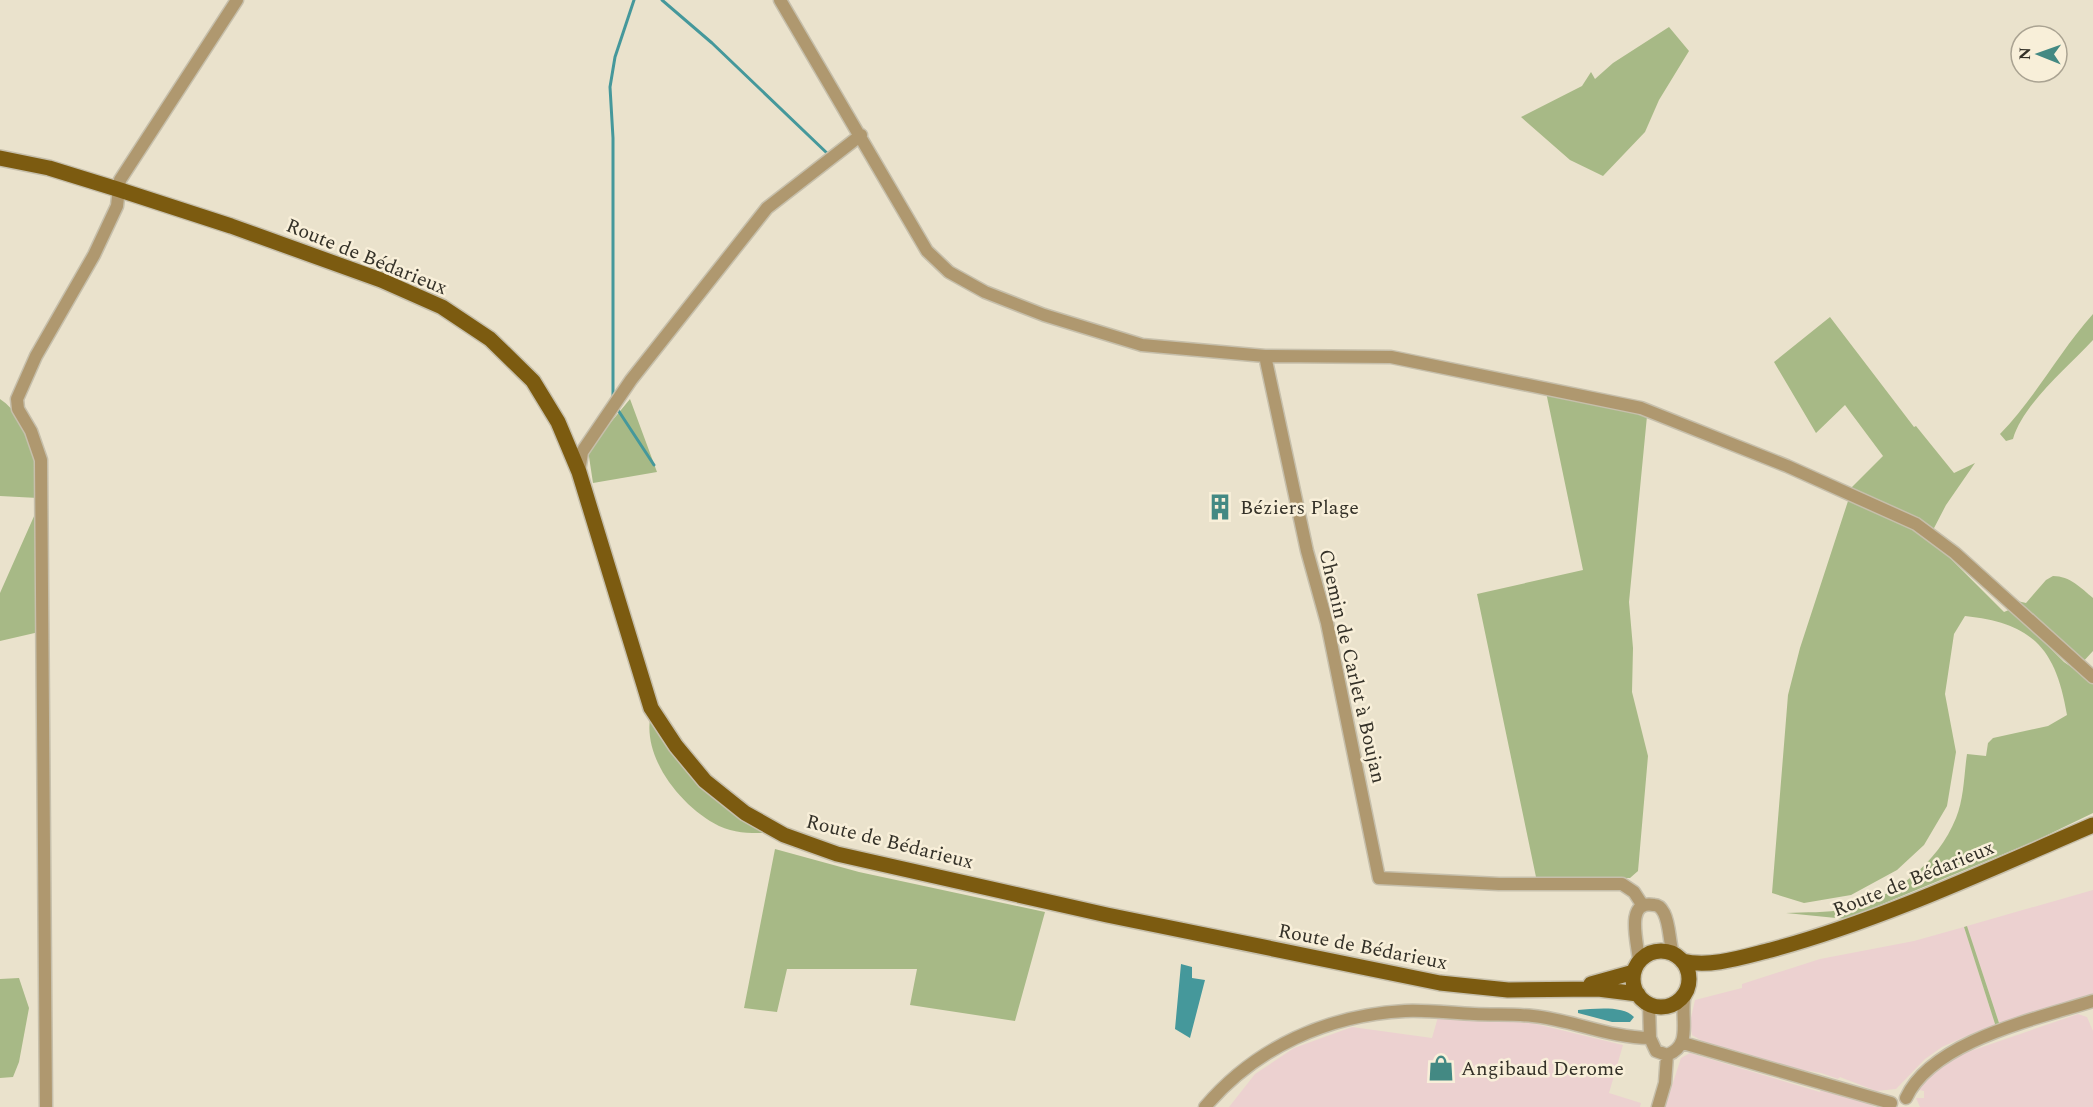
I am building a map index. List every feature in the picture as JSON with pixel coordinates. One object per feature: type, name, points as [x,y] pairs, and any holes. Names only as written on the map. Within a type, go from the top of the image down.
[{"type":"main road","name":"Route de Bédarieux","points":[[0,151],[46,158],[120,187],[381,280],[432,302],[490,339],[533,381],[558,422],[579,472],[651,708],[676,747],[705,782],[745,813],[784,835],[837,854],[1107,915],[1410,977],[1508,990],[1598,989],[1643,999]]},
{"type":"main road","name":"Route de Bédarieux","points":[[0,158],[120,187]]},
{"type":"main road","name":"Route de Bédarieux","points":[[1687,988],[1699,974],[1744,957],[1832,933],[2093,825]]},
{"type":"main road","points":[[1659,951],[1678,957],[1686,967],[1687,988],[1673,1005],[1665,1007],[1643,999],[1633,980],[1637,967],[1659,951]]},
{"type":"main road","name":"Route de Bédarieux","points":[[1678,957],[1709,963],[1744,957]]},
{"type":"main road","name":"Route de Bédarieux","points":[[1567,989],[1627,976],[1637,967]]},
{"type":"street","points":[[46,1107],[42,470],[37,444],[18,410],[17,399],[36,356],[94,255],[117,206],[120,187],[237,0]]},
{"type":"street","points":[[780,0],[927,251],[949,272],[985,292],[1044,315],[1142,345],[1265,356],[1391,357],[1531,384],[1652,412],[1787,466],[1916,524],[1955,553],[2093,677]]},
{"type":"street","points":[[579,472],[582,452],[631,380],[766,208],[861,135]]},
{"type":"street","name":"Chemin de Carlet à Boujan","points":[[1265,356],[1307,551],[1327,623],[1379,879],[1499,884],[1622,884],[1634,892],[1643,906]]},
{"type":"street","points":[[1637,967],[1634,921],[1636,912],[1643,906],[1653,904],[1664,912],[1678,957]]},
{"type":"street","points":[[1643,999],[1650,1038],[1656,1051],[1667,1055],[1678,1050],[1683,1043],[1682,1015],[1687,988]]},
{"type":"street","points":[[1683,1043],[1891,1105],[1899,1096],[1907,1103],[1913,1083],[1930,1066],[1956,1048],[2092,1006]]},
{"type":"street","points":[[1205,1107],[1233,1080],[1282,1043],[1312,1029],[1352,1017],[1407,1011],[1534,1016],[1612,1035],[1650,1038]]},
{"type":"street","points":[[1658,1107],[1665,1083],[1667,1055]]},
{"type":"shaded area","points":[[2093,890],[2093,994],[2000,1026],[1967,926]]},
{"type":"shaded area","points":[[1964,927],[1996,1027],[1978,1031],[1942,1047],[1925,1059],[1896,1089],[1876,1091],[1840,1077],[1838,1079],[1821,1073],[1780,1066],[1745,1053],[1707,1044],[1692,1035],[1690,1022],[1695,1000],[1742,988],[1742,984],[1820,959],[1914,941]]},
{"type":"shaded area","points":[[2078,1014],[2087,1017],[2093,1031],[2093,1107],[1920,1107],[1916,1098],[1924,1098],[1924,1091],[1919,1090],[1922,1084],[1937,1068],[1956,1056]]},
{"type":"shaded area","name":"Angibaud Derome","points":[[1438,1017],[1532,1023],[1623,1045],[1609,1093],[1641,1103],[1640,1107],[1229,1107],[1255,1074],[1294,1048],[1352,1027],[1432,1038]]},
{"type":"shaded area","points":[[1690,1053],[1820,1092],[1821,1089],[1858,1099],[1875,1107],[1665,1107],[1681,1058]]},
{"type":"green space","points":[[1669,27],[1689,51],[1659,100],[1645,132],[1603,176],[1570,160],[1521,117],[1582,86],[1591,72],[1595,79],[1613,63]]},
{"type":"green space","points":[[2093,314],[2093,340],[2036,399],[2018,426],[2013,439],[2006,441],[2000,434],[2025,405]]},
{"type":"green space","points":[[1830,317],[1914,427],[1916,426],[1954,473],[1975,463],[1946,505],[1933,530],[1850,489],[1883,456],[1845,405],[1816,433],[1774,362]]},
{"type":"green space","points":[[1546,392],[1647,416],[1629,602],[1633,648],[1632,692],[1648,756],[1638,871],[1630,878],[1536,877],[1477,594],[1583,570]]},
{"type":"green space","points":[[0,399],[19,419],[31,444],[38,498],[0,496]]},
{"type":"green space","points":[[630,399],[657,472],[593,483],[588,450]]},
{"type":"green space","points":[[1849,498],[1930,538],[2004,612],[2011,609],[2064,662],[2093,682],[2093,813],[2035,841],[1846,919],[1786,913],[1846,909],[1864,904],[1897,887],[1926,864],[1948,834],[1961,803],[1967,754],[1986,756],[1988,743],[1993,738],[2048,726],[2067,715],[2056,673],[2048,657],[2037,643],[2008,625],[1965,616],[1954,634],[1945,694],[1956,752],[1947,806],[1924,845],[1897,870],[1851,895],[1804,903],[1772,893],[1788,695],[1800,648]]},
{"type":"green space","points":[[39,505],[39,632],[0,641],[0,593]]},
{"type":"green space","points":[[2053,576],[2070,580],[2093,598],[2093,651],[2081,664],[2013,600],[2026,603],[2046,580]]},
{"type":"green space","points":[[650,719],[675,755],[700,783],[729,808],[764,833],[747,833],[719,826],[692,808],[669,782],[660,767],[653,751]]},
{"type":"green space","points":[[775,849],[859,872],[1045,912],[1015,1021],[910,1005],[917,969],[787,969],[777,1012],[744,1008]]},
{"type":"green space","points":[[1967,926],[2000,1026],[1996,1027],[1964,927]]},
{"type":"green space","points":[[19,978],[29,1008],[19,1062],[13,1077],[0,1078],[0,979]]},
{"type":"water","points":[[1181,964],[1192,967],[1192,978],[1205,980],[1190,1038],[1175,1029]]},
{"type":"water","points":[[1616,1009],[1634,1017],[1630,1022],[1612,1022],[1578,1013],[1578,1010]]},
{"type":"waterway","points":[[613,398],[613,138],[610,87],[615,57],[634,0]]},
{"type":"waterway","points":[[662,0],[712,43],[829,155]]},
{"type":"waterway","points":[[618,410],[654,465]]},
{"type":"place","name":"Béziers Plage","points":[[1220,507]]},
{"type":"place","name":"Angibaud Derome","points":[[1441,1068]]}]
